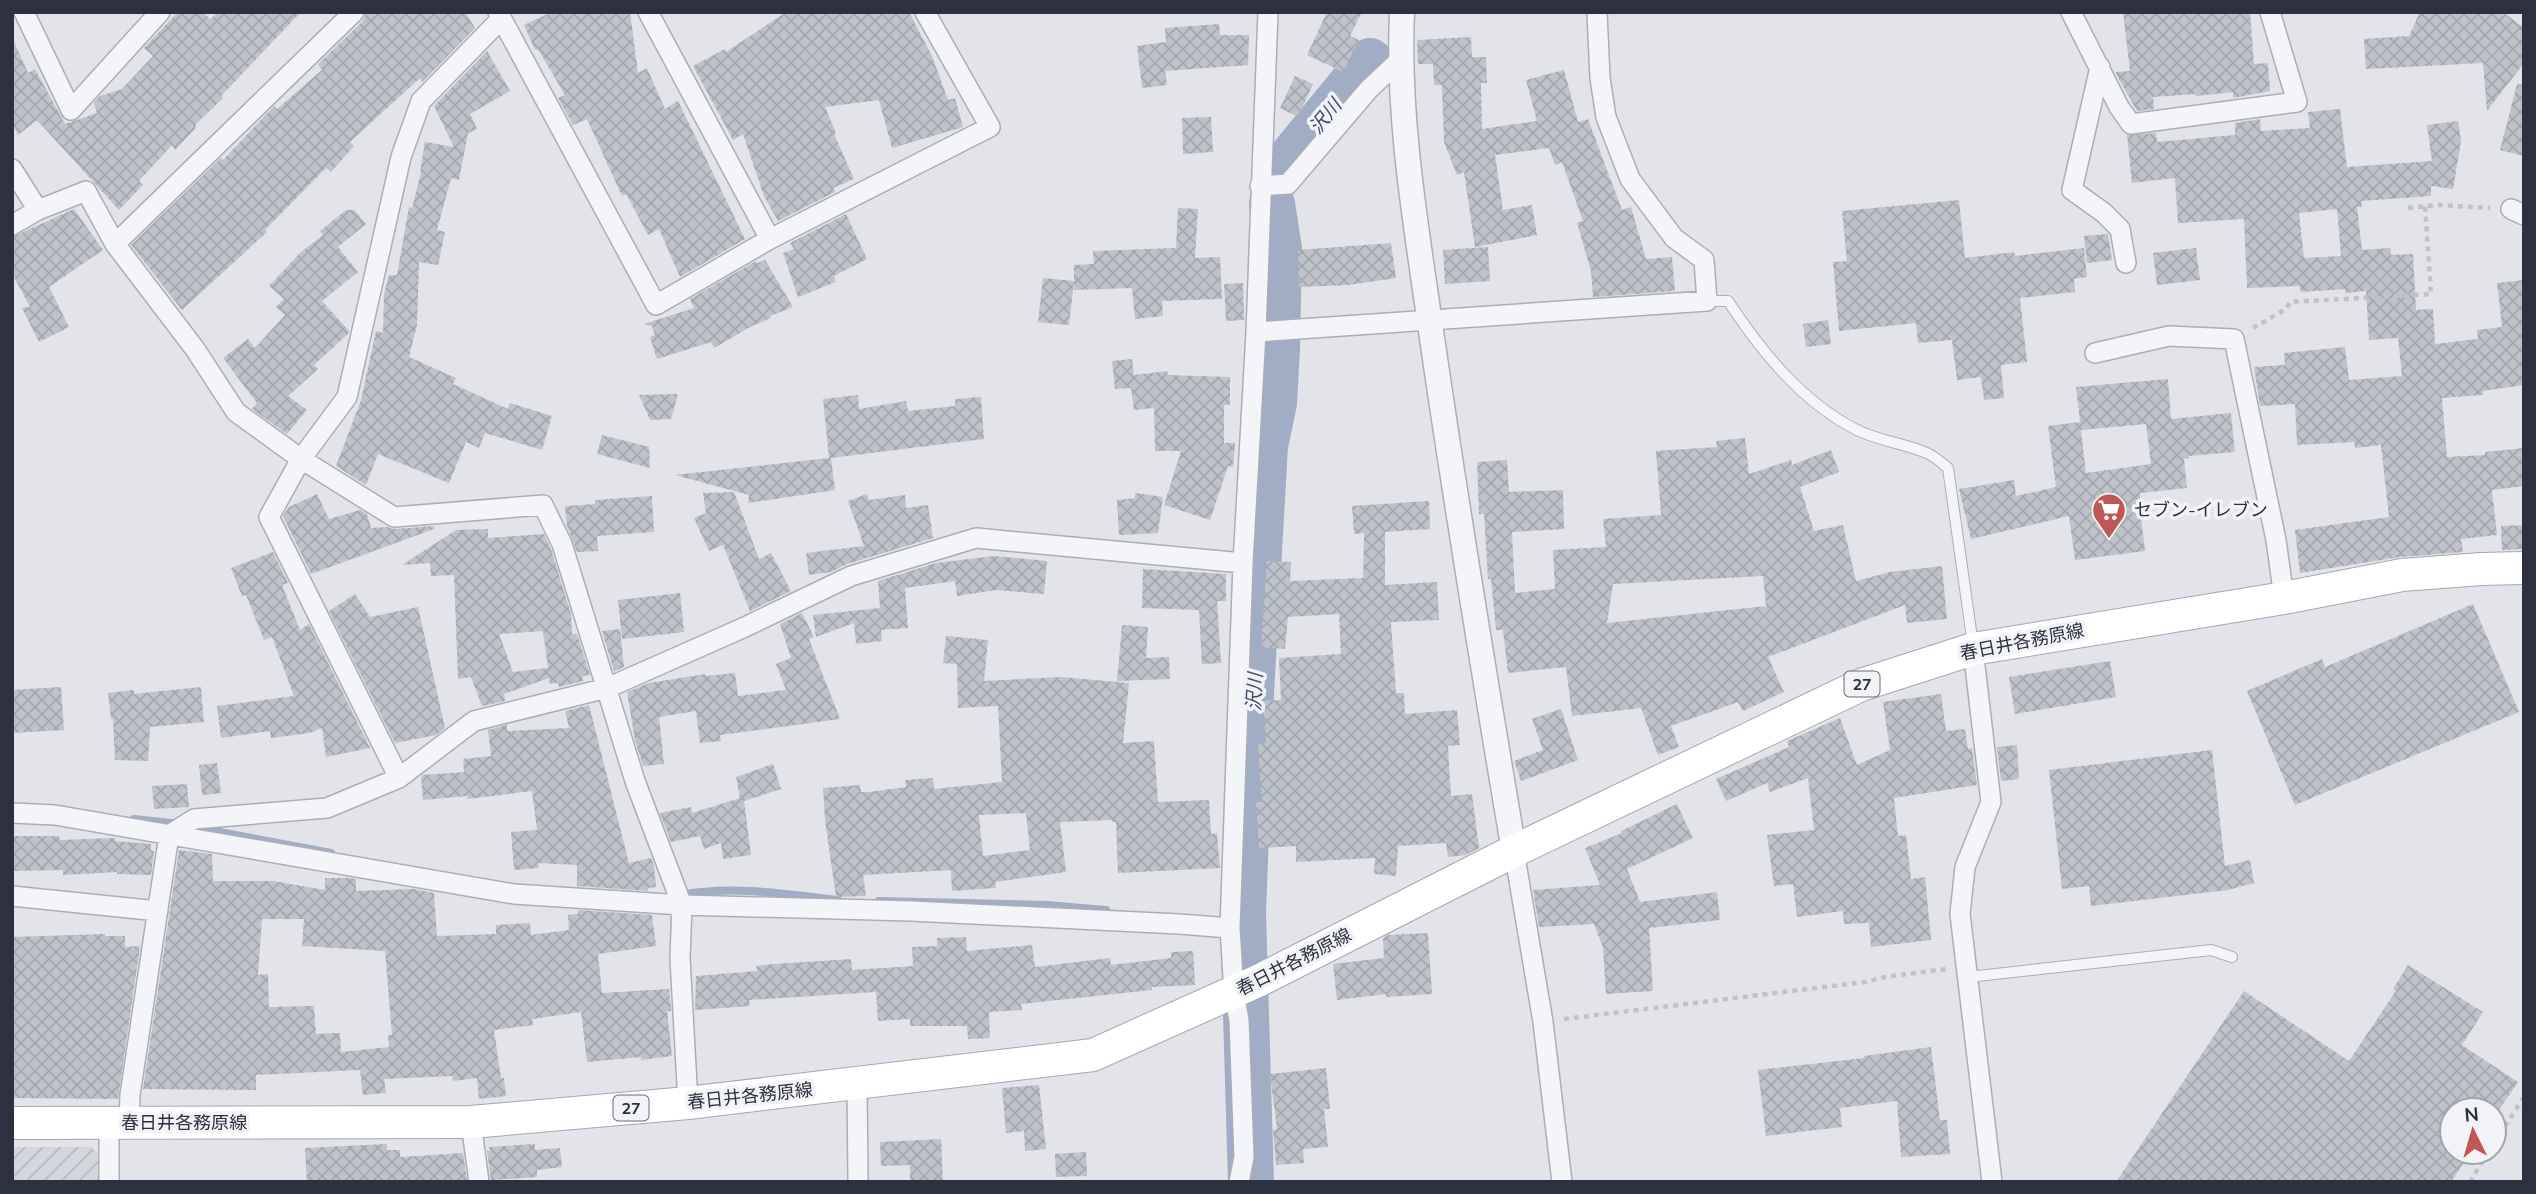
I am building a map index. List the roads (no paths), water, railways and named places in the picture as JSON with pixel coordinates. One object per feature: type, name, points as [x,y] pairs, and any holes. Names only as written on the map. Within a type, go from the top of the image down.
[{"type":"main road","name":"春日井各務原線","points":[[12,1124],[471,1122],[688,1103],[1093,1055],[1246,987],[1514,851],[1861,685],[1973,649],[2284,598],[2402,575],[2524,568]]},
{"type":"street","points":[[24,12],[71,110],[160,12]]},
{"type":"street","points":[[115,244],[354,12]]},
{"type":"street","points":[[648,12],[770,239]]},
{"type":"street","points":[[398,778],[269,517],[301,459],[347,397],[401,157],[421,101],[500,15],[656,305],[770,239],[990,127],[925,12]]},
{"type":"street","points":[[1240,1182],[1244,1157],[1239,1020],[1246,987],[1230,928],[1243,563],[1256,332],[1268,12]]},
{"type":"street","points":[[1402,12],[1400,60],[1405,142],[1459,523],[1542,1022],[1562,1182]]},
{"type":"street","points":[[1256,332],[1707,301],[1704,260],[1674,238],[1630,179],[1606,117],[1600,78],[1598,12]]},
{"type":"street","points":[[2071,12],[2119,107],[2131,124],[2297,102],[2270,12]]},
{"type":"street","points":[[1260,186],[1288,184],[1369,89],[1400,60]]},
{"type":"street","points":[[2100,67],[2072,190],[2104,213],[2120,229],[2126,263]]},
{"type":"street","points":[[12,169],[38,210]]},
{"type":"street","points":[[12,225],[38,210],[86,191],[115,244],[195,349],[236,412],[301,459],[394,517],[543,505],[562,544],[635,780],[682,905],[680,958],[688,1103]]},
{"type":"street","points":[[2095,354],[2169,336],[2234,339],[2276,540],[2284,598]]},
{"type":"street","points":[[109,1182],[119,1123],[130,1095],[169,835],[194,819],[327,808],[398,778],[474,721],[607,688],[745,627],[851,576],[976,538],[1243,563]]},
{"type":"street","points":[[1973,649],[1991,802],[1965,867],[1960,914],[1992,1182]]},
{"type":"street","points":[[12,813],[55,815],[514,894],[682,905],[911,911],[1230,928]]},
{"type":"street","points":[[12,896],[158,911]]},
{"type":"street","points":[[857,1084],[858,1182]]},
{"type":"street","points":[[471,1122],[479,1182]]},
{"type":"lane","points":[[1707,301],[1728,301],[1756,344],[1814,401],[1855,429],[1884,441],[1929,453],[1948,468],[1973,649]]},
{"type":"lane","points":[[1967,972],[2211,950],[2232,957]]},
{"type":"waterway","name":"沢川","points":[[1280,171],[1370,61]]},
{"type":"waterway","name":"沢川","points":[[1251,1182],[1243,914],[1251,693],[1265,446],[1274,403],[1277,348],[1279,249],[1272,204]]},
{"type":"waterway","points":[[134,819],[180,824]]},
{"type":"waterway","points":[[193,827],[331,853]]},
{"type":"waterway","points":[[680,895],[739,891],[838,900]]},
{"type":"waterway","points":[[879,901],[1047,905],[1106,910]]},
{"type":"place","name":"セブン-イレブン","points":[[2109,540]]}]
